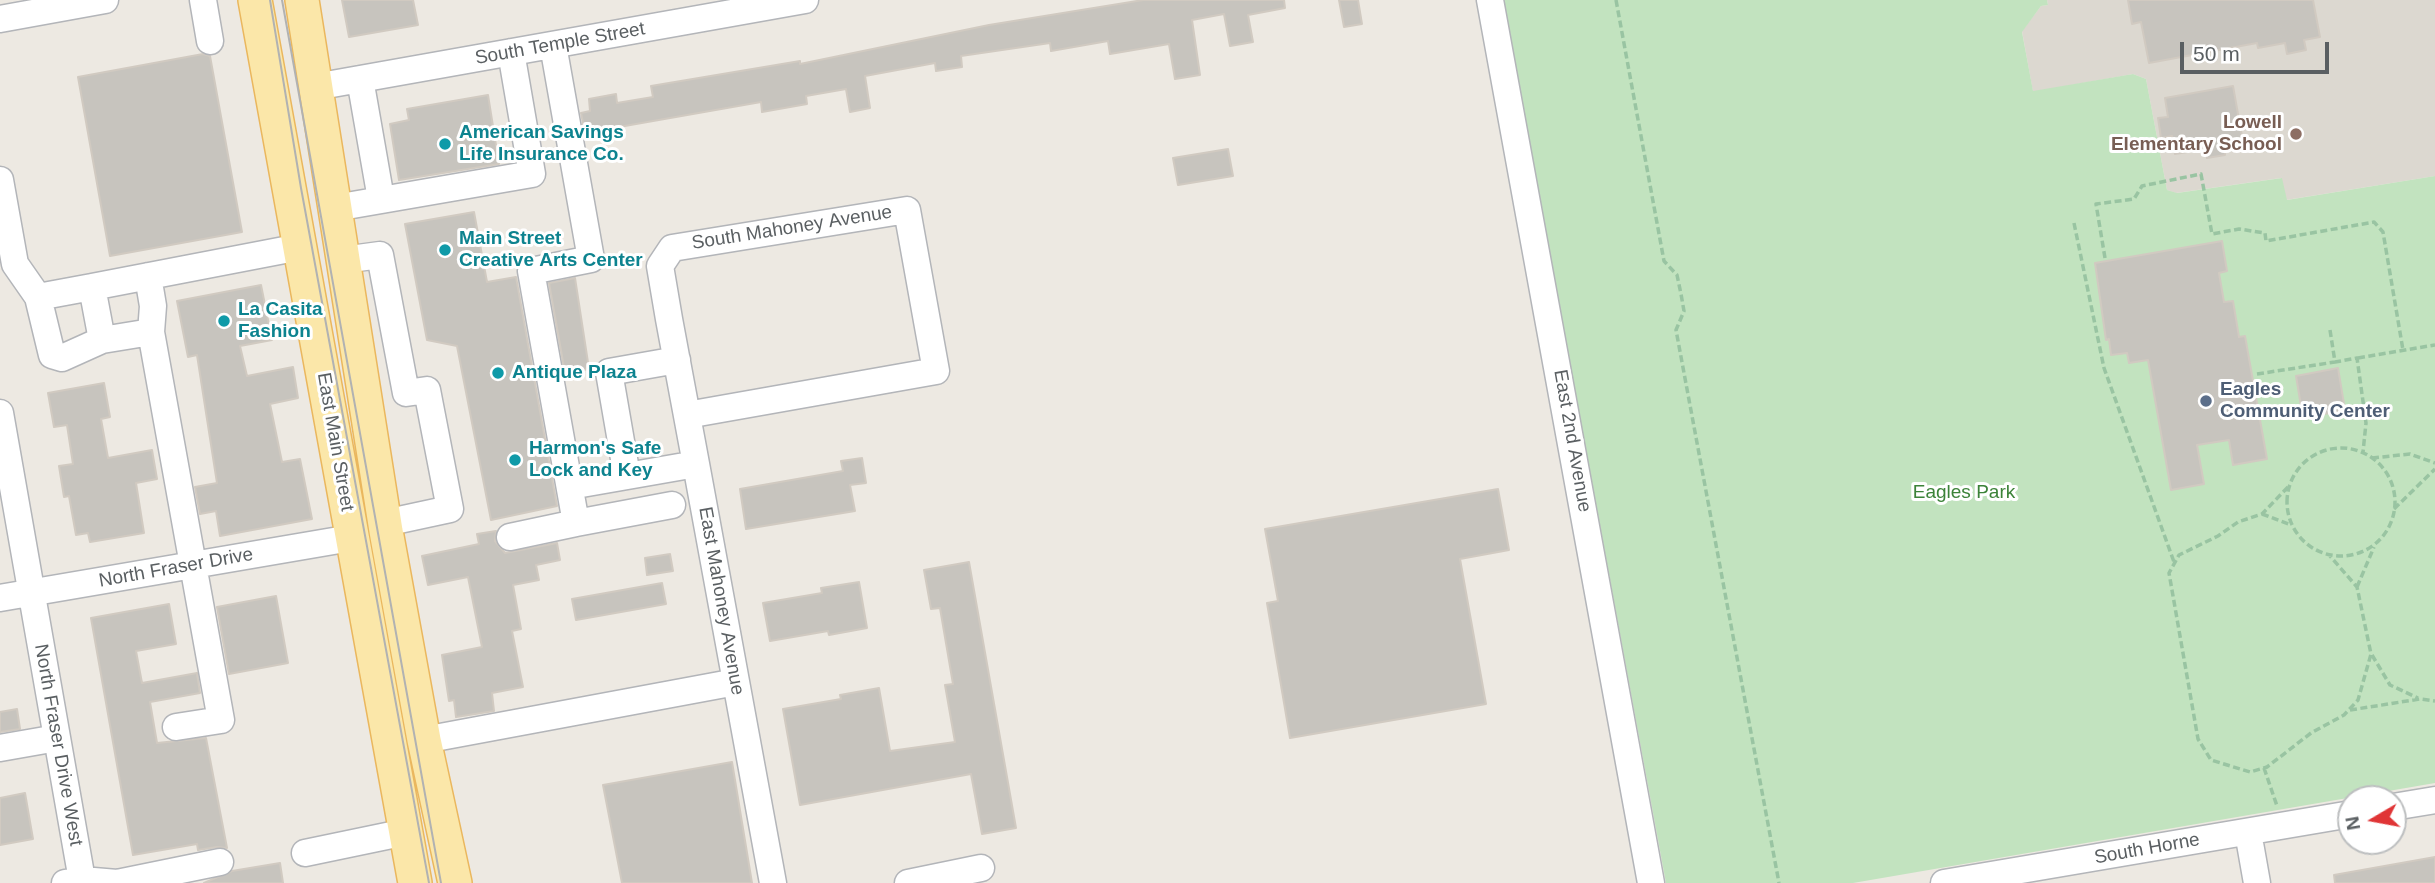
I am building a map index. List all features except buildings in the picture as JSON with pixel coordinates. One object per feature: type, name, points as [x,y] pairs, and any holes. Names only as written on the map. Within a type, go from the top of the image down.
[{"type":"main road","name":"East Main Street","points":[[255,0],[415,883]]},
{"type":"main road","name":"East Main Street","points":[[302,0],[385,523],[424,740],[455,883]]},
{"type":"street","points":[[0,19],[105,0]]},
{"type":"street","points":[[203,0],[210,41]]},
{"type":"street","name":"South Temple Street","points":[[315,87],[805,0]]},
{"type":"street","name":"East 2nd Avenue","points":[[1490,0],[1651,883]]},
{"type":"street","points":[[553,45],[591,259],[531,271],[576,523]]},
{"type":"street","points":[[335,208],[532,174],[511,52]]},
{"type":"street","points":[[360,79],[381,199]]},
{"type":"street","points":[[0,180],[15,264],[38,297],[52,355],[62,358],[102,340],[151,332]]},
{"type":"street","name":"South Mahoney Avenue","points":[[669,319],[660,266],[672,248],[907,210],[936,371],[687,415]]},
{"type":"street","points":[[38,297],[300,247]]},
{"type":"street","points":[[343,260],[380,255],[406,393]]},
{"type":"street","points":[[148,276],[153,306],[151,332],[221,720],[176,727]]},
{"type":"street","points":[[92,287],[102,340]]},
{"type":"street","name":"East Mahoney Avenue","points":[[669,319],[773,883]]},
{"type":"street","points":[[627,476],[609,372],[677,360]]},
{"type":"street","points":[[366,407],[406,393],[427,390],[450,509],[385,523]]},
{"type":"street","name":"North Fraser Drive West","points":[[0,413],[3,450],[57,738],[73,881]]},
{"type":"street","points":[[570,486],[696,464]]},
{"type":"street","points":[[510,537],[671,505]]},
{"type":"street","name":"North Fraser Drive","points":[[0,598],[351,538]]},
{"type":"street","points":[[424,740],[736,682]]},
{"type":"street","points":[[0,748],[57,738]]},
{"type":"street","points":[[2407,805],[2435,800]]},
{"type":"street","name":"South Horne","points":[[1944,883],[2337,816]]},
{"type":"street","points":[[305,853],[406,832]]},
{"type":"street","points":[[2248,832],[2257,883]]},
{"type":"street","points":[[73,881],[117,883],[220,862]]},
{"type":"street","points":[[908,883],[981,868]]},
{"type":"path","points":[[1616,0],[1664,261],[1677,275],[1684,311],[1676,330],[1779,883]]},
{"type":"path","points":[[2105,258],[2096,204],[2134,199],[2142,186],[2201,174],[2212,234],[2239,229],[2265,233],[2266,241],[2374,222],[2383,232],[2403,350]]},
{"type":"path","points":[[2074,223],[2104,368],[2175,564]]},
{"type":"path","points":[[2330,330],[2335,362]]},
{"type":"path","points":[[2257,374],[2435,345]]},
{"type":"path","points":[[2357,358],[2366,423],[2363,453]]},
{"type":"path","points":[[2371,654],[2358,700],[2348,710],[2264,768],[2250,772],[2211,760],[2198,739],[2169,573],[2179,555],[2218,536],[2238,522],[2262,514],[2288,487],[2300,465],[2321,451],[2346,448],[2372,458],[2390,479],[2394,509]]},
{"type":"path","points":[[2372,458],[2410,454],[2435,463]]},
{"type":"path","points":[[2357,587],[2375,545],[2386,532],[2394,509],[2435,469]]},
{"type":"path","points":[[2288,487],[2287,513],[2291,525],[2306,545],[2330,556],[2357,587],[2371,654],[2390,685],[2420,699]]},
{"type":"path","points":[[2262,514],[2291,525]]},
{"type":"path","points":[[2330,556],[2355,555],[2375,545]]},
{"type":"path","points":[[2348,710],[2420,699],[2435,701]]},
{"type":"path","points":[[2264,768],[2281,826]]},
{"type":"shaded area","name":"Lowell Elementary School","points":[[2047,0],[2435,0],[2435,176],[2286,200],[2281,178],[2176,193],[2167,190],[2146,79],[2133,74],[2033,92],[2022,31],[2041,6],[2048,5]]},
{"type":"green space","name":"Eagles Park","points":[[1503,0],[2047,0],[2048,5],[2041,6],[2022,32],[2033,91],[2133,74],[2146,79],[2167,190],[2177,193],[2282,178],[2287,200],[2435,176],[2435,783],[2407,788],[2407,785],[2337,785],[2337,800],[1853,883],[1666,883]]},
{"type":"tram line","points":[[270,0],[301,188],[429,883]]},
{"type":"tram line","points":[[282,0],[441,883]]},
{"type":"place","name":"Lowell Elementary School","points":[[2296,134]]},
{"type":"place","name":"American Savings Life Insurance Co.","points":[[445,144]]},
{"type":"place","name":"Main Street Creative Arts Center","points":[[445,250]]},
{"type":"place","name":"La Casita Fashion","points":[[224,321]]},
{"type":"place","name":"Antique Plaza","points":[[498,373]]},
{"type":"place","name":"Eagles Community Center","points":[[2206,401]]},
{"type":"place","name":"Harmon's Safe Lock and Key","points":[[515,460]]}]
